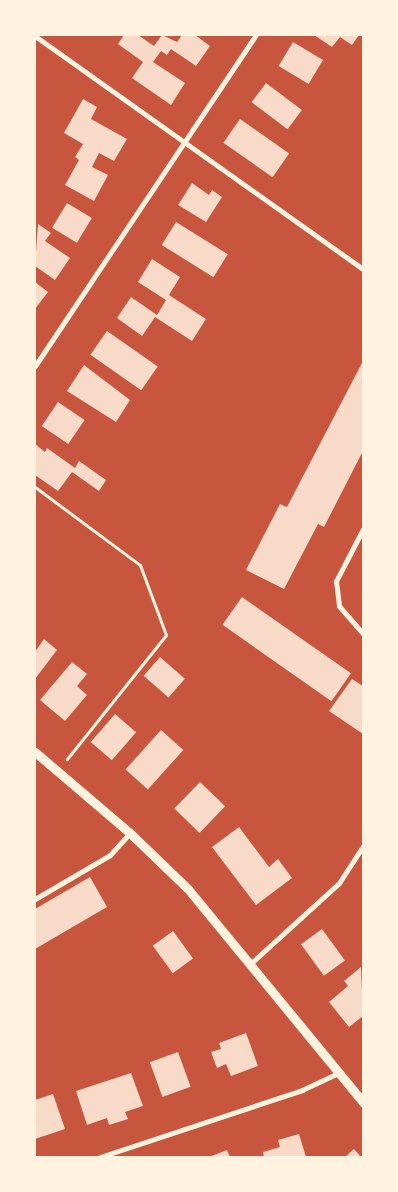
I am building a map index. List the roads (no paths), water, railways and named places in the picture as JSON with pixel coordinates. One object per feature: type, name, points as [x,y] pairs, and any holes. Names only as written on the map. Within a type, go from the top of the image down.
[{"type":"street","points":[[35,366],[186,144],[256,35]]},
{"type":"street","points":[[35,36],[363,269]]},
{"type":"street","points":[[363,529],[336,581],[339,606],[363,634]]},
{"type":"street","points":[[35,752],[59,769],[188,889],[363,1102]]},
{"type":"street","points":[[35,899],[110,855],[130,833]]},
{"type":"street","points":[[249,965],[340,883],[363,846]]},
{"type":"street","points":[[100,1157],[302,1090],[338,1073]]}]
